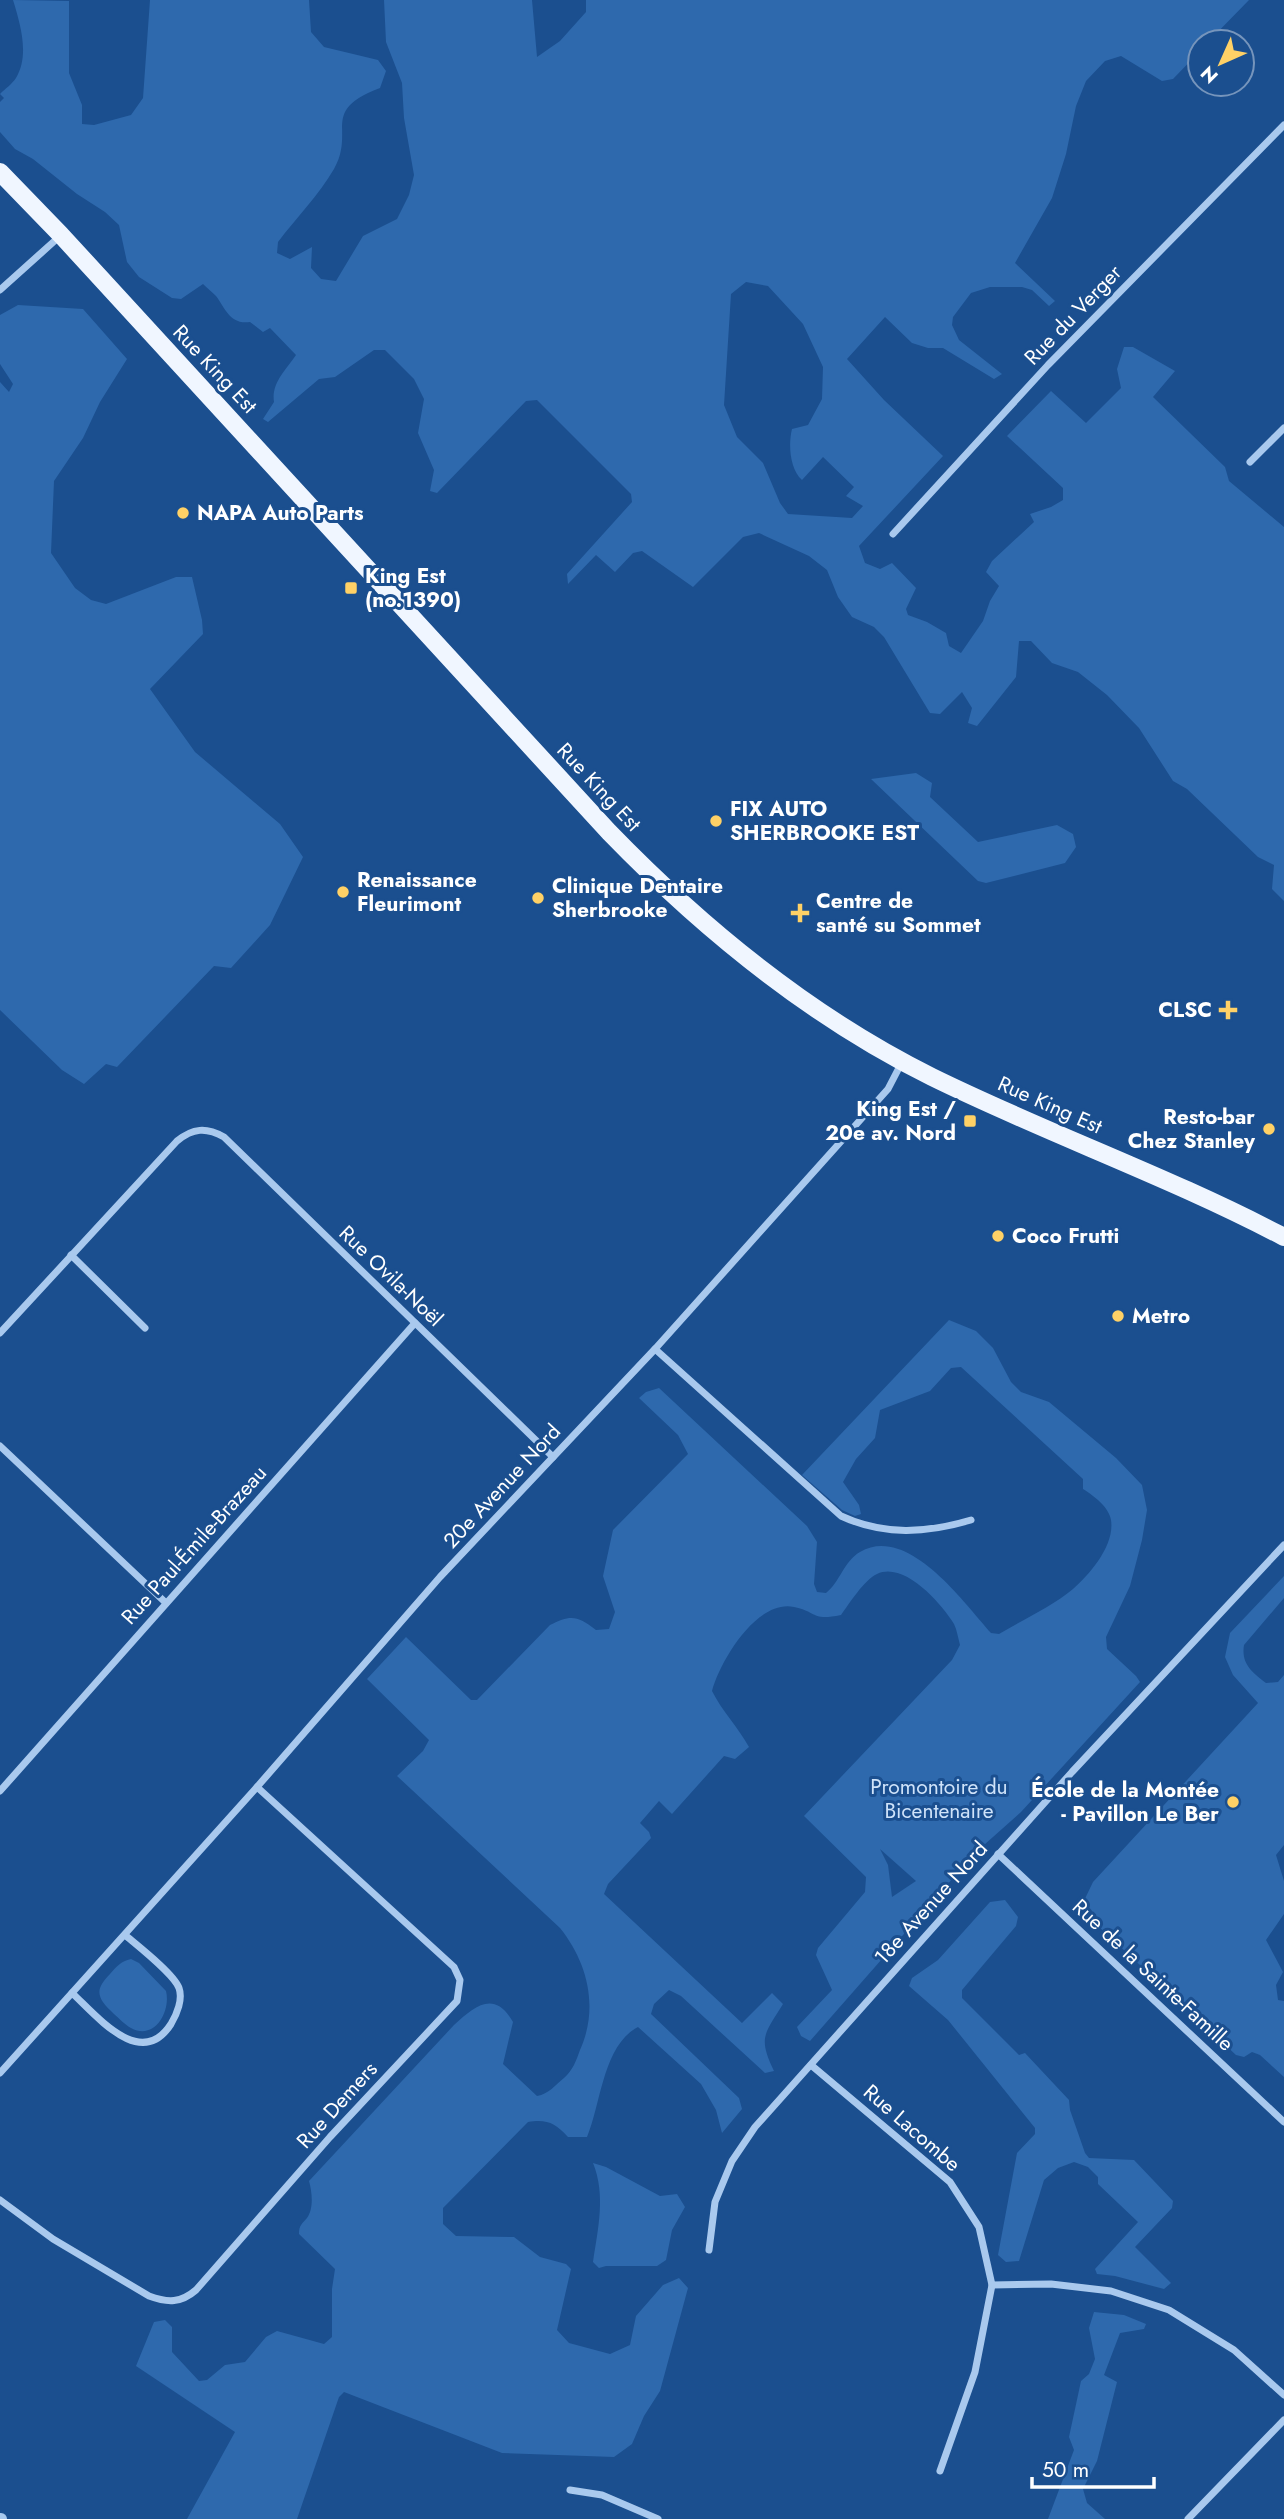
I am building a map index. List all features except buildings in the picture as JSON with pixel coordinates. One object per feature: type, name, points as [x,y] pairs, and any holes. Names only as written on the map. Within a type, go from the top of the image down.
[{"type":"main road","name":"Rue King Est","points":[[0,170],[647,872],[752,964],[802,1000],[902,1061],[1284,1237]]},
{"type":"street","name":"Rue du Verger","points":[[893,534],[1048,365],[1284,125]]},
{"type":"street","points":[[0,290],[61,235]]},
{"type":"street","points":[[1250,463],[1284,428]]},
{"type":"street","name":"20e Avenue Nord","points":[[0,2073],[448,1569],[655,1349],[888,1088],[902,1061]]},
{"type":"street","name":"Rue Ovila-Noël","points":[[71,1255],[186,1133],[199,1129],[212,1130],[224,1137],[553,1457]]},
{"type":"street","points":[[0,1333],[71,1255],[145,1328]]},
{"type":"street","name":"Rue Paul-Émile-Brazeau","points":[[0,1791],[415,1323]]},
{"type":"street","points":[[655,1349],[841,1516],[878,1530],[900,1531],[971,1520]]},
{"type":"street","points":[[0,1446],[166,1603]]},
{"type":"street","name":"18e Avenue Nord","points":[[709,2250],[715,2202],[732,2161],[755,2127],[1134,1704],[1284,1545]]},
{"type":"street","name":"Rue Demers","points":[[0,2200],[53,2239],[149,2296],[175,2302],[187,2298],[330,2137],[457,2001],[460,1980],[454,1967],[257,1787]]},
{"type":"street","name":"Rue de la Sainte-Famille","points":[[998,1854],[1284,2122]]},
{"type":"street","points":[[72,1993],[122,2038],[137,2043],[153,2040],[167,2029],[176,2016],[180,2003],[179,1988],[171,1977],[125,1934]]},
{"type":"street","name":"Rue Lacombe","points":[[811,2065],[950,2182],[979,2227],[992,2285],[975,2372],[940,2470]]},
{"type":"street","points":[[992,2285],[1051,2284],[1111,2291],[1168,2310],[1234,2350],[1284,2395]]},
{"type":"street","points":[[1188,2519],[1284,2420]]},
{"type":"street","points":[[570,2490],[602,2495],[658,2519]]},
{"type":"green space","points":[[13,0],[69,1],[69,73],[82,105],[82,124],[94,125],[131,115],[143,98],[150,0],[309,0],[311,32],[324,47],[378,60],[386,71],[380,88],[361,96],[344,113],[340,155],[334,169],[278,242],[277,253],[290,259],[312,247],[311,268],[321,279],[336,281],[363,236],[397,219],[409,195],[414,175],[404,118],[402,83],[386,42],[384,0],[532,0],[537,57],[560,41],[586,12],[586,0],[1249,0],[1222,28],[1186,28],[1186,66],[1173,79],[1162,81],[1121,56],[1105,61],[1086,81],[1076,106],[1066,154],[1052,198],[1015,263],[1055,301],[1049,306],[1032,290],[1022,287],[990,287],[971,293],[953,317],[952,325],[959,340],[1002,374],[994,379],[943,348],[928,348],[912,343],[885,317],[847,359],[884,400],[943,456],[859,546],[865,563],[880,569],[892,563],[916,588],[906,609],[908,615],[946,633],[949,646],[961,653],[983,621],[999,586],[986,572],[992,561],[1034,522],[1030,514],[1063,500],[1063,488],[1007,436],[1051,391],[1086,423],[1121,388],[1117,369],[1124,347],[1133,347],[1175,371],[1153,397],[1225,467],[1229,481],[1284,527],[1284,901],[1272,889],[1274,865],[1258,857],[1187,789],[1173,781],[1139,728],[1107,695],[1078,672],[1052,663],[1031,641],[1019,641],[1016,677],[977,726],[968,723],[972,708],[962,692],[940,714],[930,713],[884,637],[874,627],[852,617],[838,597],[827,570],[809,556],[759,533],[743,537],[693,587],[642,551],[633,553],[615,572],[596,555],[568,584],[567,574],[632,502],[631,494],[537,400],[526,401],[437,493],[430,491],[434,470],[418,433],[424,399],[414,379],[385,350],[374,350],[335,377],[319,379],[268,422],[263,419],[274,402],[277,383],[296,355],[270,328],[263,332],[250,322],[233,318],[203,284],[181,299],[172,298],[139,277],[127,262],[119,225],[33,159],[15,149],[0,132],[0,102],[4,98],[0,94],[16,78],[20,69],[23,49]],"holes":[[[746,282],[768,286],[803,324],[823,367],[822,399],[808,425],[792,429],[790,449],[793,463],[802,480],[823,457],[854,487],[846,496],[863,506],[852,518],[788,514],[780,503],[763,463],[737,437],[724,405],[731,294]]]},
{"type":"green space","points":[[18,305],[83,309],[127,359],[100,402],[83,438],[54,481],[51,553],[75,588],[91,600],[106,604],[176,577],[192,577],[203,634],[150,689],[195,752],[280,824],[303,857],[270,925],[231,968],[214,966],[117,1067],[106,1064],[84,1084],[62,1070],[0,1010],[0,382],[9,392],[13,384],[0,364],[0,315]]},
{"type":"green space","points":[[916,773],[932,783],[930,797],[978,842],[1057,825],[1073,834],[1076,847],[1065,863],[986,883],[978,881],[871,779]]},
{"type":"green space","name":"Promontoire du Bicentenaire","points":[[949,1320],[976,1331],[993,1348],[1011,1382],[1021,1392],[1049,1402],[1116,1458],[1142,1485],[1147,1510],[1142,1540],[1130,1586],[1106,1637],[1107,1649],[1140,1682],[1021,1812],[975,1853],[810,2041],[801,2036],[797,2027],[832,1990],[816,1955],[818,1948],[865,1892],[866,1877],[804,1816],[952,1660],[960,1645],[954,1624],[940,1606],[921,1586],[899,1573],[877,1574],[867,1581],[841,1615],[819,1616],[794,1607],[780,1607],[754,1622],[732,1649],[712,1691],[749,1747],[735,1759],[724,1756],[672,1814],[659,1801],[640,1823],[651,1838],[608,1884],[604,1894],[742,2023],[772,1993],[783,2004],[765,2036],[766,2051],[774,2071],[765,2073],[681,1996],[669,1990],[654,2004],[651,2014],[739,2098],[742,2109],[722,2133],[716,2110],[701,2084],[638,2027],[626,2036],[610,2061],[587,2137],[568,2137],[550,2123],[528,2122],[443,2208],[443,2224],[456,2236],[514,2237],[540,2257],[566,2264],[571,2269],[557,2330],[569,2343],[610,2354],[630,2345],[636,2316],[663,2285],[679,2278],[688,2288],[660,2391],[644,2416],[632,2444],[614,2457],[502,2453],[344,2392],[339,2397],[297,2519],[187,2519],[235,2432],[136,2366],[154,2322],[165,2320],[172,2327],[172,2352],[199,2381],[207,2380],[225,2365],[245,2362],[266,2337],[277,2331],[324,2344],[332,2337],[332,2289],[335,2269],[299,2234],[300,2227],[311,2210],[309,2181],[454,2025],[476,2007],[484,2004],[499,2006],[513,2022],[503,2064],[537,2096],[548,2091],[570,2072],[586,2034],[589,2018],[588,1986],[578,1956],[560,1928],[397,1776],[423,1751],[429,1740],[367,1679],[406,1637],[471,1700],[477,1700],[550,1625],[574,1618],[596,1630],[609,1629],[615,1612],[603,1576],[613,1530],[688,1454],[678,1435],[639,1398],[646,1392],[659,1388],[807,1526],[817,1542],[814,1584],[817,1592],[826,1593],[860,1552],[878,1546],[897,1549],[915,1557],[933,1571],[991,1633],[999,1634],[1073,1589],[1100,1558],[1111,1530],[1107,1511],[1096,1498],[1083,1489],[1083,1479],[961,1367],[951,1368],[930,1391],[880,1410],[875,1438],[856,1459],[843,1482],[859,1505],[861,1514],[855,1516],[842,1510],[802,1475]],"holes":[[[880,1849],[916,1881],[892,1897],[888,1865]]]},
{"type":"green space","name":"École de la Montée - Pavillon Le Ber","points":[[1284,1576],[1284,1598],[1244,1645],[1244,1657],[1249,1667],[1266,1683],[1278,1682],[1284,1675],[1284,1845],[1276,1855],[1284,1881],[1284,1914],[1266,1940],[1283,1972],[1276,1985],[1278,2000],[1284,2001],[1284,2077],[1260,2055],[1252,2052],[1244,2057],[1236,2055],[1080,1909],[1093,1882],[1258,1703],[1233,1675],[1225,1657],[1230,1633]]},
{"type":"green space","points":[[1005,1900],[1018,1917],[1016,1926],[962,1990],[962,1998],[1019,2055],[1025,2053],[1069,2100],[1070,2110],[1089,2158],[1134,2160],[1173,2201],[1172,2208],[1135,2247],[1171,2283],[1164,2289],[1097,2274],[1095,2269],[1138,2222],[1098,2184],[1098,2177],[1088,2167],[1074,2162],[1058,2168],[1044,2180],[1019,2261],[1006,2262],[998,2255],[1017,2153],[1035,2134],[1035,2128],[948,2020],[909,1986],[912,1978],[938,1960],[990,1902]]},
{"type":"green space","points":[[131,1959],[139,1963],[166,1991],[163,2015],[154,2027],[147,2031],[127,2025],[109,2009],[100,1995],[101,1985],[105,1980],[119,1965]]},
{"type":"green space","points":[[593,2163],[606,2167],[660,2196],[677,2194],[685,2207],[672,2230],[666,2260],[657,2266],[599,2268],[593,2262],[600,2200]]},
{"type":"green space","points":[[1094,2312],[1124,2315],[1146,2324],[1144,2329],[1120,2333],[1104,2375],[1117,2382],[1097,2461],[1083,2489],[1087,2503],[1105,2519],[1048,2519],[1074,2450],[1069,2437],[1081,2381],[1089,2374],[1095,2359],[1089,2328]]},
{"type":"place","name":"NAPA Auto Parts","points":[[183,513]]},
{"type":"place","name":"King Est (no.1390)","points":[[351,588]]},
{"type":"place","name":"FIX AUTO SHERBROOKE EST","points":[[716,821]]},
{"type":"place","name":"Renaissance Fleurimont","points":[[343,892]]},
{"type":"place","name":"Clinique Dentaire Sherbrooke","points":[[538,898]]},
{"type":"place","name":"Centre de santé su Sommet","points":[[800,913]]},
{"type":"place","name":"CLSC","points":[[1228,1010]]},
{"type":"place","name":"King Est / 20e av. Nord","points":[[970,1121]]},
{"type":"place","name":"Resto-bar Chez Stanley","points":[[1269,1129]]},
{"type":"place","name":"Coco Frutti","points":[[998,1236]]},
{"type":"place","name":"Metro","points":[[1118,1316]]},
{"type":"place","name":"École de la Montée - Pavillon Le Ber","points":[[1233,1802]]}]
